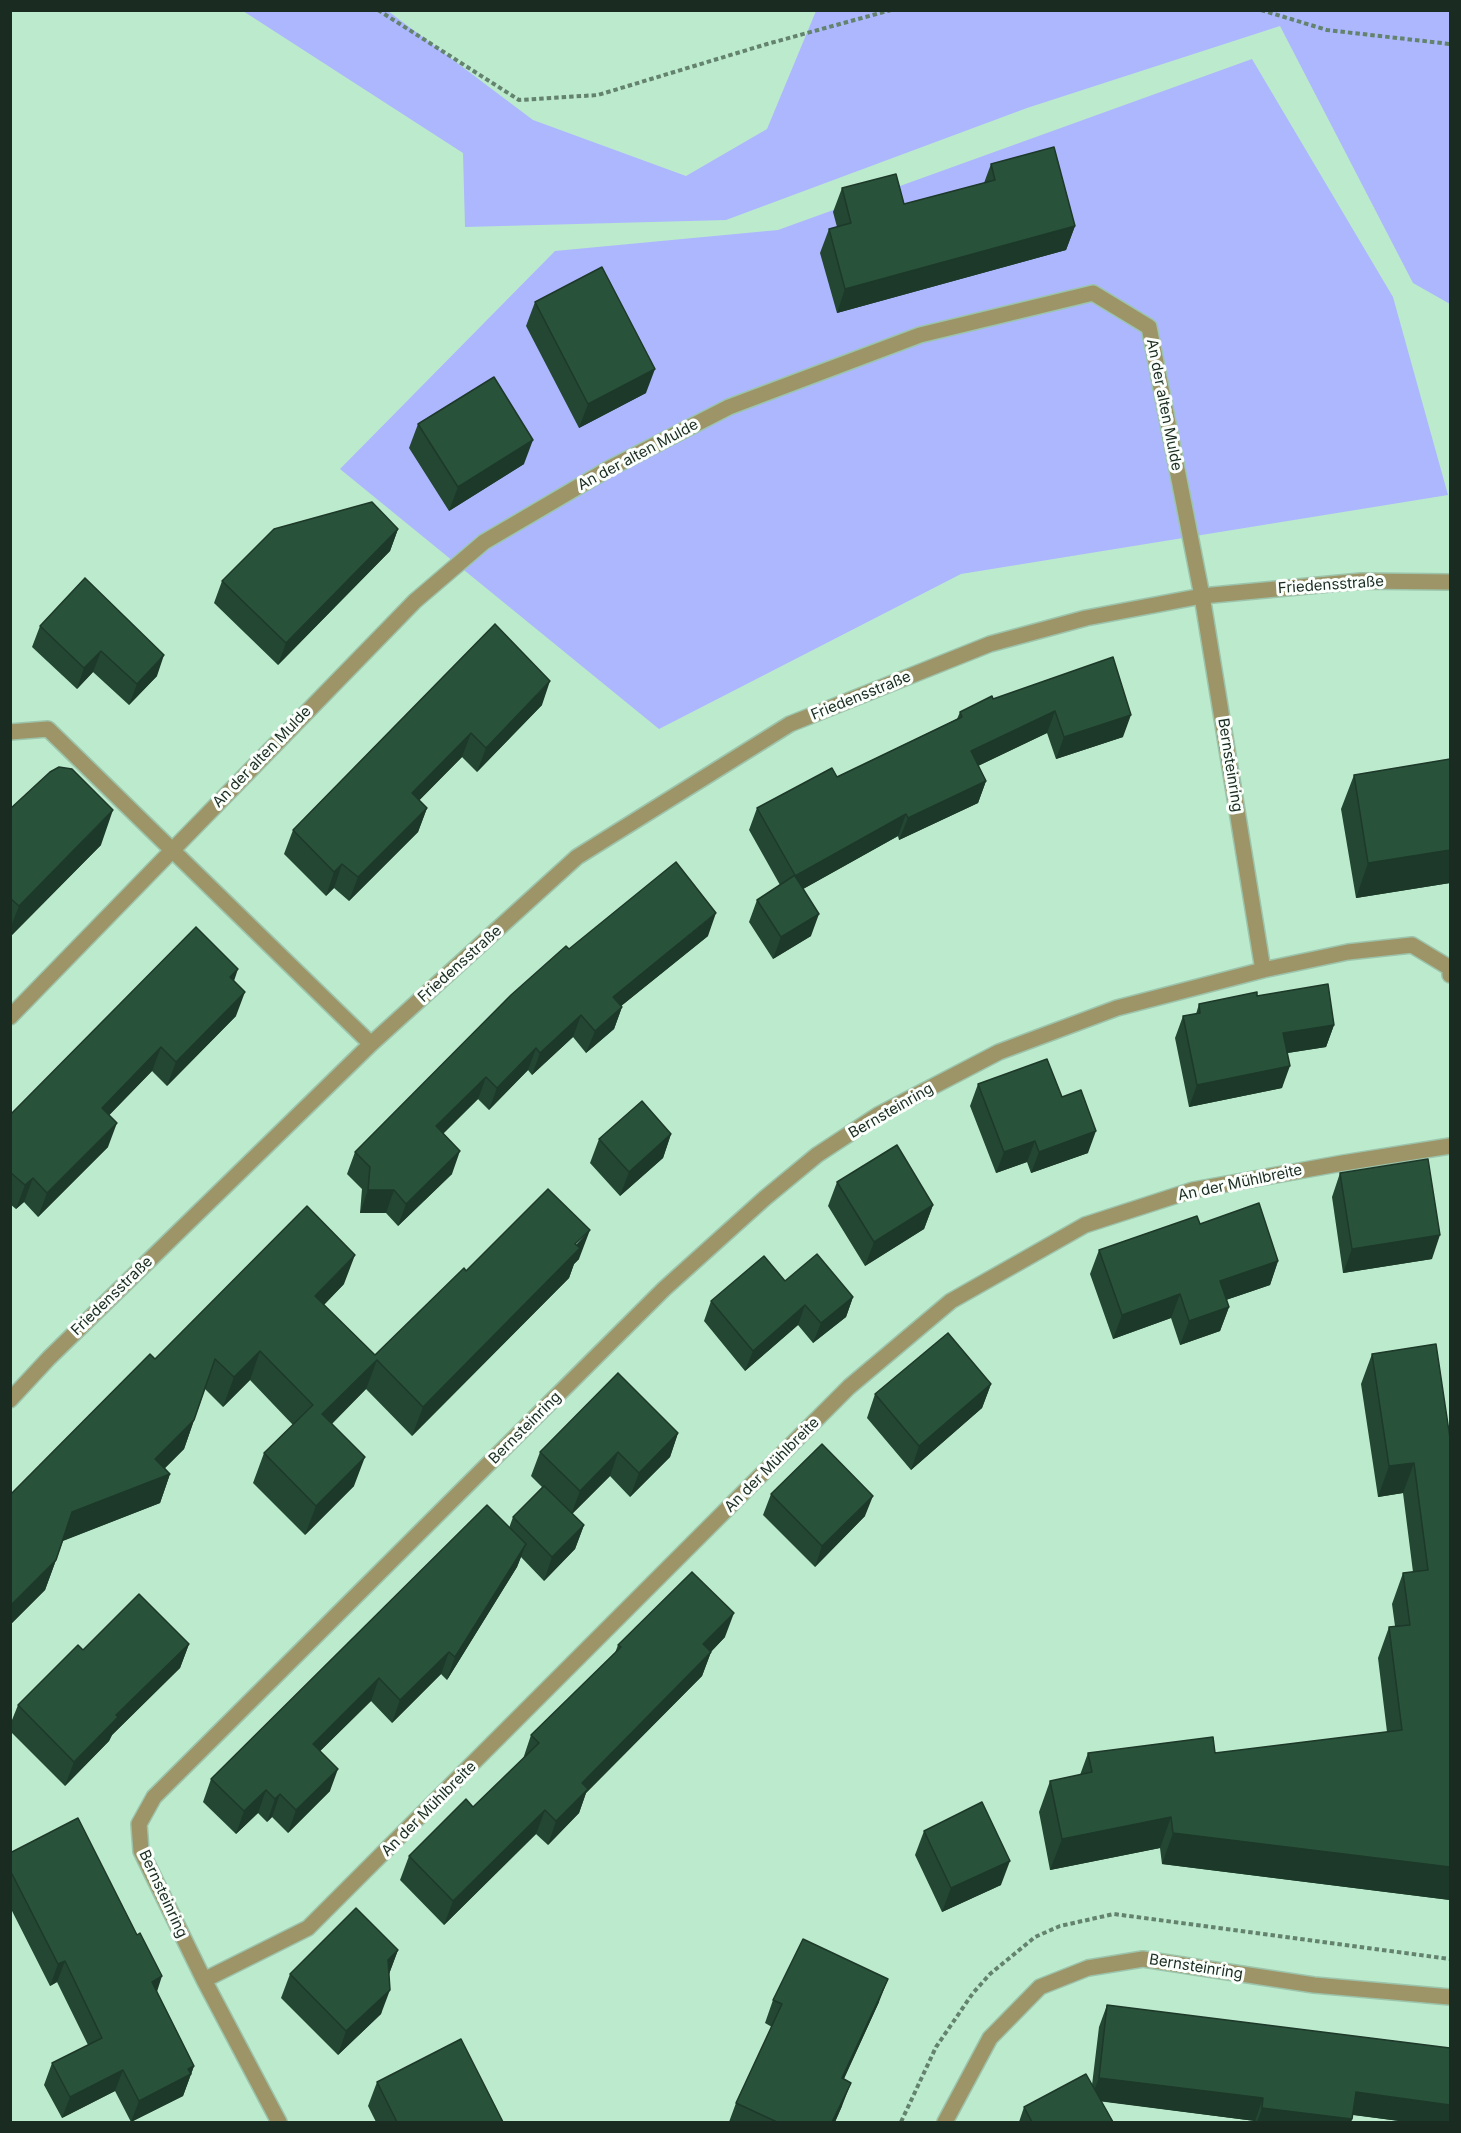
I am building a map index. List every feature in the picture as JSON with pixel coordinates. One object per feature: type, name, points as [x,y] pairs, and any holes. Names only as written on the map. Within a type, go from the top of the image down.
[{"type":"street","name":"An der alten Mulde","points":[[173,848],[415,601],[484,542],[610,468],[729,407],[920,335],[1037,305],[1093,293],[1149,327],[1202,596]]},
{"type":"street","name":"Friedensstraße","points":[[10,1400],[49,1358],[371,1044],[577,856],[790,724],[990,644],[1086,618],[1202,596],[1361,581],[1450,582]]},
{"type":"street","name":"Bernsteinring","points":[[1202,596],[1263,970]]},
{"type":"street","points":[[10,732],[48,729],[173,848],[371,1044]]},
{"type":"street","points":[[10,1017],[173,848]]},
{"type":"street","name":"Bernsteinring","points":[[279,2122],[204,1980],[141,1851],[139,1824],[154,1797],[664,1289],[765,1197],[817,1155],[878,1115],[999,1052],[1117,1008],[1263,970],[1348,952],[1412,945],[1449,968],[1450,975]]},
{"type":"street","name":"An der Mühlbreite","points":[[204,1980],[308,1928],[849,1387],[951,1301],[1085,1226],[1193,1190],[1343,1162],[1450,1146]]},
{"type":"street","name":"Bernsteinring","points":[[945,2122],[990,2038],[1040,1987],[1088,1968],[1143,1959],[1314,1985],[1450,1997]]},
{"type":"path","points":[[378,10],[519,100],[598,95],[767,44],[891,10]]},
{"type":"path","points":[[1261,10],[1327,30],[1450,45]]},
{"type":"shaded area","points":[[243,11],[388,11],[533,120],[686,176],[767,129],[816,11],[1450,11],[1450,304],[1413,283],[1280,26],[1027,108],[726,220],[465,227],[463,153]]},
{"type":"shaded area","points":[[1252,59],[1393,297],[1448,495],[961,574],[659,729],[340,469],[555,251],[778,230]]},
{"type":"building","points":[[1054,147],[1075,226],[845,289],[829,229],[851,223],[842,188],[896,174],[904,204],[995,180],[991,164]]},
{"type":"building","points":[[602,267],[655,369],[588,404],[535,302]]},
{"type":"building","points":[[494,377],[533,440],[458,487],[418,424]]},
{"type":"building","points":[[372,502],[398,529],[286,643],[222,581],[274,529]]},
{"type":"building","points":[[85,578],[164,655],[137,684],[101,651],[84,668],[40,626]]},
{"type":"building","points":[[495,624],[550,681],[486,748],[471,733],[412,793],[427,808],[358,877],[342,864],[334,872],[293,830]]},
{"type":"building","points":[[1113,657],[1131,715],[1064,737],[1055,711],[971,751],[986,781],[908,818],[906,814],[795,876],[819,914],[781,937],[757,900],[795,875],[757,808],[832,768],[837,777],[962,717],[960,712],[992,696],[993,699]]},
{"type":"building","points":[[1450,759],[1450,850],[1368,863],[1354,775]]},
{"type":"building","points":[[59,767],[72,769],[113,810],[19,906],[10,898],[10,809],[50,772]]},
{"type":"building","points":[[676,862],[716,913],[613,997],[622,1007],[595,1031],[581,1015],[540,1053],[536,1048],[497,1088],[486,1077],[436,1126],[460,1151],[406,1204],[394,1190],[368,1190],[370,1167],[355,1152],[511,995],[566,946],[569,949]]},
{"type":"building","points":[[196,927],[238,969],[230,977],[245,992],[176,1062],[161,1047],[102,1108],[117,1123],[47,1193],[33,1178],[25,1185],[10,1172],[10,1115]]},
{"type":"building","points":[[1328,984],[1334,1025],[1283,1033],[1290,1066],[1197,1085],[1183,1016],[1200,1013],[1199,1004],[1257,992],[1257,996]]},
{"type":"building","points":[[1047,1059],[1062,1097],[1081,1090],[1096,1131],[1039,1152],[1035,1141],[1004,1152],[978,1084]]},
{"type":"building","points":[[642,1101],[671,1134],[629,1172],[599,1139]]},
{"type":"building","points":[[897,1145],[933,1205],[874,1242],[837,1182]]},
{"type":"building","points":[[1428,1159],[1440,1235],[1352,1249],[1340,1173]]},
{"type":"building","points":[[548,1189],[590,1230],[575,1244],[580,1248],[423,1407],[377,1360],[322,1414],[365,1457],[316,1506],[264,1453],[313,1405],[260,1351],[234,1377],[215,1359],[194,1420],[155,1459],[170,1474],[72,1512],[56,1560],[10,1606],[10,1495],[150,1354],[155,1359],[307,1206],[355,1255],[315,1296],[375,1355],[464,1268],[466,1271]]},
{"type":"building","points":[[1259,1203],[1278,1261],[1220,1281],[1229,1307],[1189,1321],[1180,1294],[1122,1315],[1099,1250],[1197,1216],[1200,1224]]},
{"type":"building","points":[[817,1254],[853,1297],[821,1323],[805,1305],[753,1351],[711,1301],[764,1256],[785,1281]]},
{"type":"building","points":[[948,1333],[991,1384],[919,1446],[875,1394]]},
{"type":"building","points":[[1436,1344],[1450,1438],[1450,1867],[1173,1833],[1171,1817],[1062,1839],[1050,1781],[1092,1772],[1088,1753],[1213,1737],[1215,1753],[1402,1730],[1389,1627],[1410,1625],[1403,1573],[1428,1570],[1414,1463],[1389,1466],[1372,1354]]},
{"type":"building","points":[[618,1373],[678,1433],[639,1473],[618,1452],[580,1491],[540,1452]]},
{"type":"building","points":[[822,1444],[873,1496],[822,1546],[771,1494]]},
{"type":"building","points":[[544,1486],[584,1525],[552,1557],[513,1517]]},
{"type":"building","points":[[487,1505],[526,1544],[455,1657],[449,1652],[400,1700],[379,1678],[313,1744],[338,1769],[296,1810],[280,1794],[275,1799],[266,1790],[244,1811],[211,1779]]},
{"type":"building","points":[[692,1572],[734,1613],[703,1644],[711,1652],[582,1783],[588,1789],[556,1821],[545,1810],[453,1901],[409,1856],[466,1799],[473,1807],[539,1743],[531,1735],[621,1647],[618,1645]]},
{"type":"building","points":[[139,1594],[189,1644],[116,1715],[118,1717],[74,1762],[18,1705],[78,1645],[83,1650]]},
{"type":"building","points":[[982,1802],[1010,1861],[951,1888],[924,1831]]},
{"type":"building","points":[[78,1818],[137,1935],[140,1933],[162,1976],[152,1982],[194,2066],[188,2069],[191,2074],[139,2101],[123,2070],[70,2097],[52,2063],[102,2038],[65,1961],[58,1964],[10,1870],[10,1853]]},
{"type":"building","points":[[356,1908],[398,1950],[388,1960],[390,1990],[346,2031],[290,1974]]},
{"type":"building","points":[[803,1939],[888,1979],[842,2078],[851,2083],[832,2122],[777,2122],[736,2103],[782,2004],[773,2000]]},
{"type":"building","points":[[1107,2005],[1450,2048],[1450,2105],[1356,2092],[1352,2119],[1262,2108],[1263,2098],[1099,2078]]},
{"type":"building","points":[[461,2039],[503,2122],[397,2122],[377,2082]]},
{"type":"building","points":[[1086,2074],[1113,2122],[1032,2122],[1024,2107]]}]
